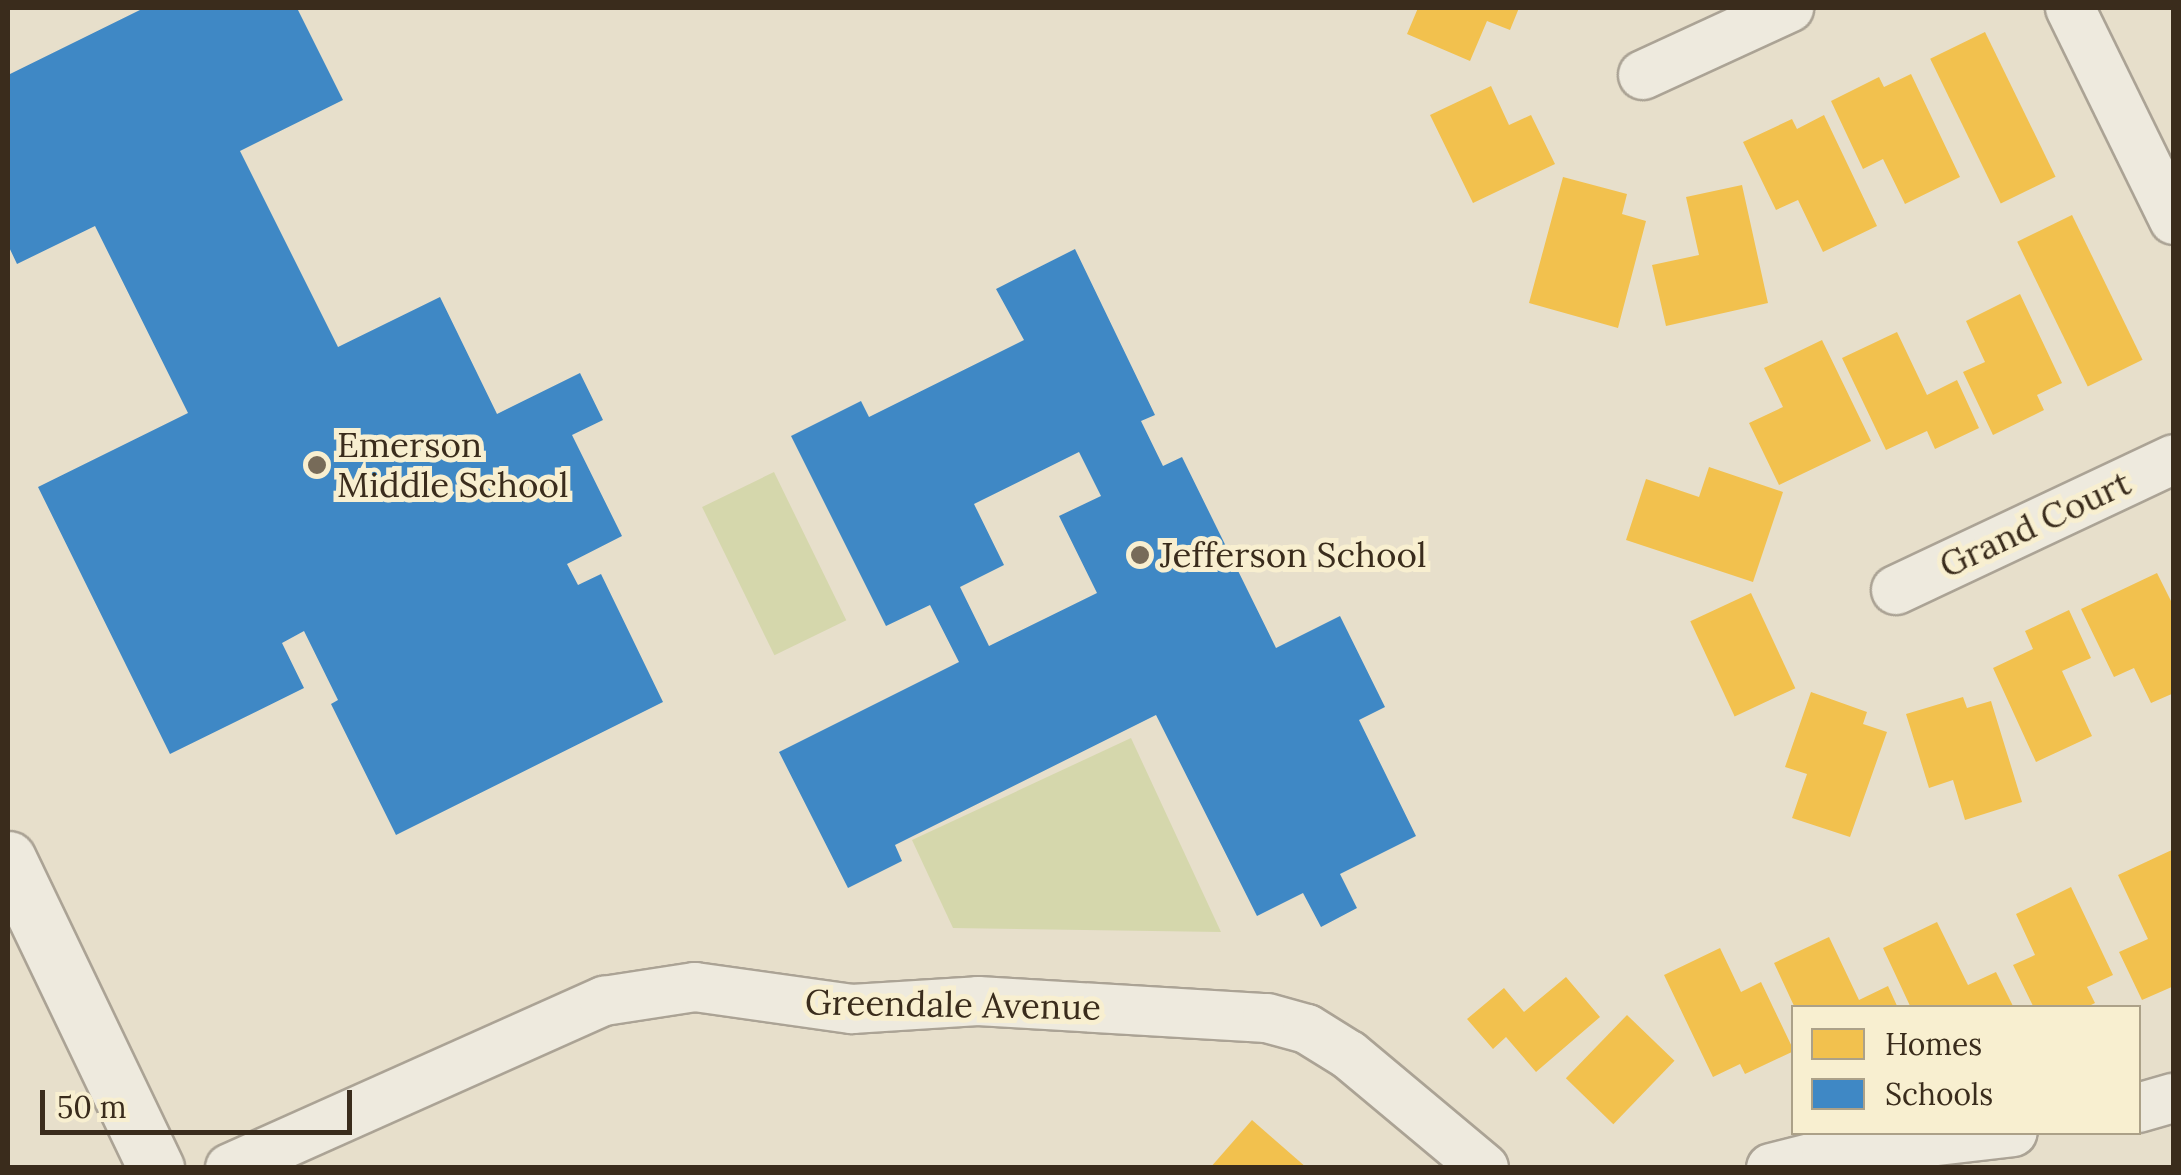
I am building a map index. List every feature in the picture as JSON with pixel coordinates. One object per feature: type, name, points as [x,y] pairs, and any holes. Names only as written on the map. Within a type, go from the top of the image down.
[{"type":"main road","points":[[8,859],[23,932],[156,1168]]},
{"type":"street","points":[[1643,75],[1789,8]]},
{"type":"street","points":[[2070,8],[2174,220]]},
{"type":"street","name":"Grand Court","points":[[1896,590],[2174,459]]},
{"type":"street","name":"Greendale Avenue","points":[[230,1168],[604,1002],[650,990],[695,988],[852,1008],[978,1001],[1267,1018],[1307,1030],[1349,1055],[1484,1168]]},
{"type":"street","points":[[2141,1107],[2174,1098]]},
{"type":"street","points":[[1771,1168],[1826,1154],[1988,1135]]},
{"type":"green space","points":[[774,472],[846,620],[774,655],[702,507]]},
{"type":"green space","points":[[1131,738],[1221,932],[953,928],[912,840]]},
{"type":"building: Homes","points":[[1418,8],[1519,8],[1510,30],[1487,21],[1470,61],[1407,34]]},
{"type":"building: Homes","points":[[1985,32],[2056,177],[2001,203],[1930,59]]},
{"type":"building: Homes","points":[[1911,74],[1960,177],[1905,204],[1883,159],[1863,169],[1831,101],[1879,77],[1884,87]]},
{"type":"building: Homes","points":[[1491,86],[1509,125],[1531,115],[1555,164],[1473,203],[1430,115]]},
{"type":"building: Homes","points":[[1824,115],[1877,226],[1823,252],[1798,200],[1776,210],[1743,142],[1792,119],[1797,129]]},
{"type":"building: Homes","points":[[1563,177],[1627,194],[1622,214],[1646,221],[1618,328],[1529,303]]},
{"type":"building: Homes","points":[[1742,185],[1768,303],[1666,326],[1652,265],[1699,255],[1686,197]]},
{"type":"building: Homes","points":[[2072,215],[2143,360],[2088,386],[2017,242]]},
{"type":"building: Homes","points":[[2020,294],[2062,383],[2037,395],[2044,410],[1993,435],[1963,372],[1985,362],[1966,321]]},
{"type":"building: Homes","points":[[1897,332],[1927,395],[1957,380],[1979,428],[1935,449],[1927,431],[1886,450],[1842,358]]},
{"type":"building: Homes","points":[[1822,340],[1871,441],[1779,485],[1749,423],[1783,407],[1764,368]]},
{"type":"building: Homes","points":[[1709,467],[1783,492],[1753,582],[1626,540],[1646,479],[1699,497]]},
{"type":"building: Homes","points":[[2157,573],[2174,607],[2174,693],[2151,703],[2134,668],[2114,677],[2081,609]]},
{"type":"building: Homes","points":[[1751,593],[1795,688],[1735,716],[1690,621]]},
{"type":"building: Homes","points":[[2069,610],[2091,658],[2062,671],[2092,736],[2036,762],[1993,668],[2033,649],[2025,631]]},
{"type":"building: Homes","points":[[1811,692],[1867,712],[1863,724],[1887,732],[1850,837],[1792,818],[1807,774],[1785,767]]},
{"type":"building: Homes","points":[[1963,697],[1967,708],[1991,701],[2022,802],[1965,820],[1953,780],[1929,788],[1906,714]]},
{"type":"building: Homes","points":[[2174,849],[2174,986],[2142,1000],[2119,952],[2148,939],[2118,875]]},
{"type":"building: Homes","points":[[2071,887],[2113,975],[2087,987],[2095,1003],[2033,1005],[2013,965],[2035,955],[2016,914]]},
{"type":"building: Homes","points":[[1937,922],[1968,985],[1996,972],[2012,1005],[1910,1005],[1883,948]]},
{"type":"building: Homes","points":[[1829,937],[1859,1000],[1888,986],[1897,1005],[1794,1005],[1774,963]]},
{"type":"building: Homes","points":[[1720,948],[1741,992],[1761,982],[1791,1045],[1791,1052],[1745,1074],[1740,1064],[1713,1077],[1664,975]]},
{"type":"building: Homes","points":[[1566,977],[1600,1017],[1536,1072],[1506,1037],[1493,1049],[1467,1019],[1504,988],[1524,1012]]},
{"type":"building: Homes","points":[[1627,1015],[1674,1061],[1613,1124],[1566,1078]]},
{"type":"building: Homes","points":[[1252,1120],[1307,1168],[1210,1168]]},
{"type":"building: Schools","points":[[144,8],[297,8],[343,100],[240,151],[338,347],[440,297],[497,414],[580,373],[603,420],[572,435],[622,536],[567,564],[578,585],[601,574],[663,702],[396,835],[331,704],[338,700],[304,631],[282,643],[304,688],[170,754],[38,487],[188,413],[95,226],[17,264],[8,245],[8,75]]},
{"type":"building: Schools","points":[[1075,249],[1155,415],[1141,421],[1163,466],[1182,457],[1276,648],[1340,616],[1385,707],[1359,720],[1416,836],[1340,874],[1357,908],[1321,927],[1303,893],[1257,916],[1156,715],[895,845],[902,861],[848,888],[779,752],[959,662],[930,605],[886,626],[791,436],[861,401],[869,417],[1024,340],[996,289]],"holes":[[[1079,452],[1101,496],[1059,516],[1097,593],[989,646],[960,587],[1004,565],[974,504]]]},
{"type":"place","name":"Emerson Middle School","points":[[317,465]]},
{"type":"place","name":"Jefferson School","points":[[1140,555]]}]
